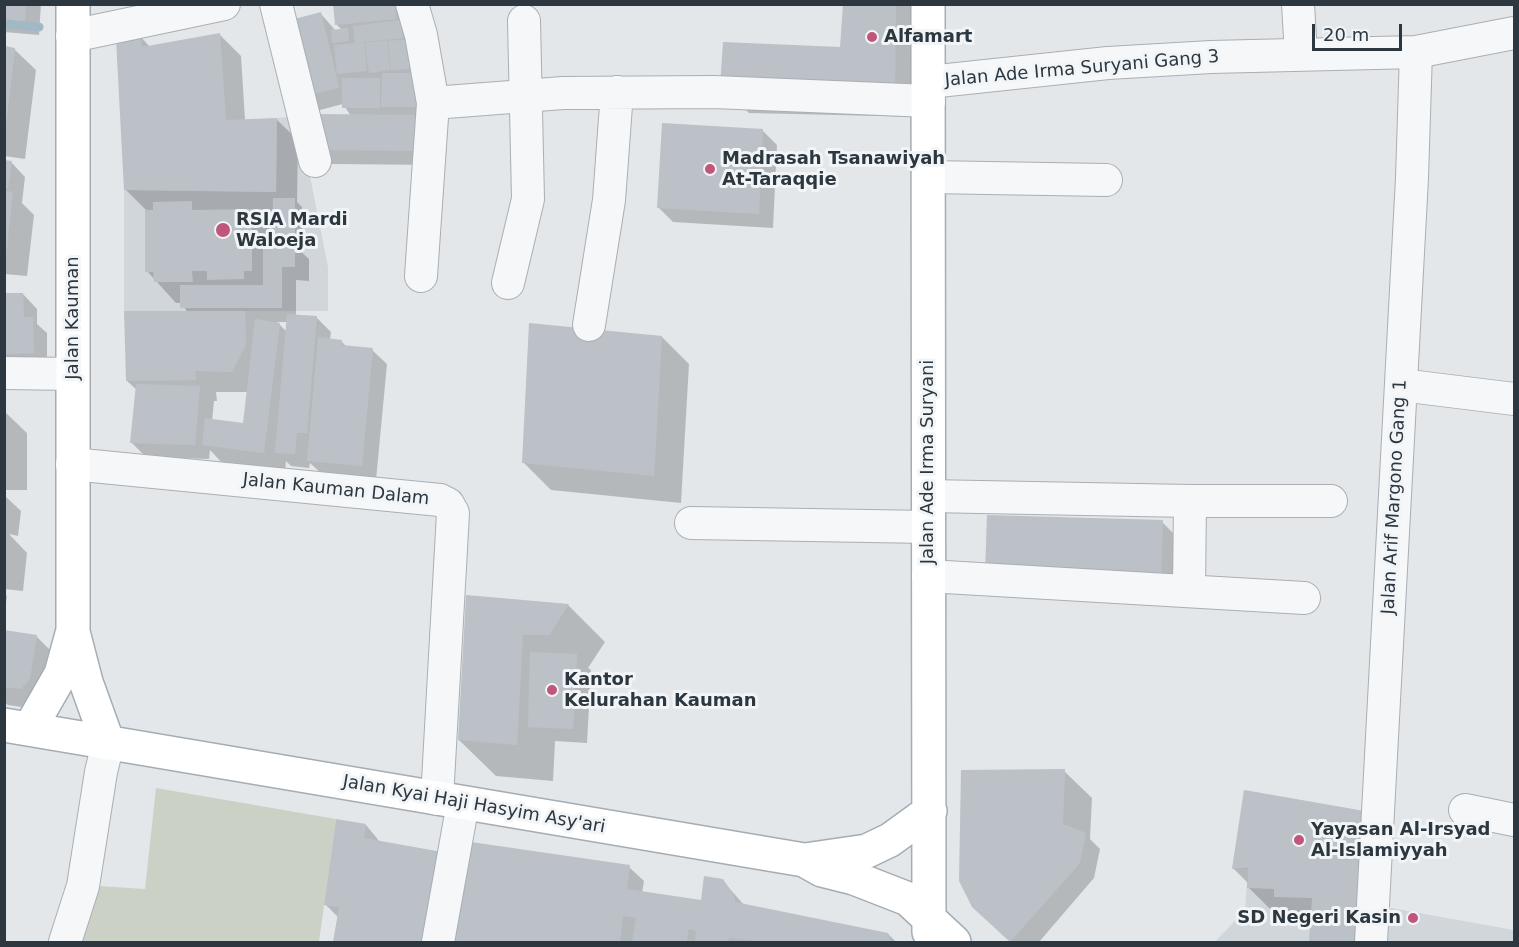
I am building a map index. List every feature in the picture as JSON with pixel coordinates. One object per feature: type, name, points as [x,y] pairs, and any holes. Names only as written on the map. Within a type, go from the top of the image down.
[{"type":"main road","name":"Jalan Kauman","points":[[73,4],[73,632],[86,682],[108,743]]},
{"type":"main road","name":"Jalan Ade Irma Suryani","points":[[928,4],[929,930]]},
{"type":"main road","name":"Jalan Kauman","points":[[17,726],[62,674],[73,632]]},
{"type":"main road","name":"Jalan Kyai Haji Hasyim Asy'ari","points":[[17,726],[804,860],[822,870],[854,878],[908,899],[929,930],[954,942]]},
{"type":"main road","points":[[804,860],[867,851],[890,840],[930,811]]},
{"type":"street","points":[[72,36],[224,4]]},
{"type":"street","points":[[276,4],[315,161]]},
{"type":"street","points":[[412,4],[421,35],[433,103],[421,276]]},
{"type":"street","points":[[1298,4],[1301,55]]},
{"type":"street","points":[[508,283],[528,199],[524,21]]},
{"type":"street","name":"Jalan Ade Irma Suryani Gang 3","points":[[433,103],[526,96],[616,93],[929,92],[1108,63],[1416,52],[1515,33]]},
{"type":"street","name":"Jalan Arif Margono Gang 1","points":[[1371,942],[1401,385],[1416,52]]},
{"type":"street","points":[[589,325],[609,200],[616,93]]},
{"type":"street","points":[[929,177],[1106,180]]},
{"type":"street","points":[[4,373],[73,374]]},
{"type":"street","points":[[1401,385],[1515,399]]},
{"type":"street","name":"Jalan Kauman Dalam","points":[[72,464],[440,500],[448,504],[453,513],[450,801]]},
{"type":"street","points":[[1189,591],[1190,501]]},
{"type":"street","points":[[691,523],[1190,501],[1331,501]]},
{"type":"street","points":[[928,576],[1305,598]]},
{"type":"street","points":[[65,942],[83,886],[101,772],[108,743]]},
{"type":"street","points":[[438,942],[450,801]]},
{"type":"street","points":[[1465,810],[1515,820]]},
{"type":"shaded area","name":"RSIA Mardi Waloeja","points":[[298,116],[328,267],[328,311],[124,311],[124,190],[276,192],[277,118]]},
{"type":"shaded area","points":[[156,788],[336,819],[319,942],[77,942],[99,886],[145,889]]},
{"type":"shaded area","name":"Yayasan Al-Irsyad Al-Islamiyyah","points":[[1244,790],[1364,811],[1358,942],[1215,942],[1245,910],[1248,869],[1232,869]]},
{"type":"shaded area","name":"SD Negeri Kasin","points":[[1380,906],[1514,930],[1514,942],[1378,942]]},
{"type":"building","points":[[4,4],[26,4],[25,21],[4,19]]},
{"type":"building","points":[[333,4],[395,4],[396,19],[335,25]]},
{"type":"building","points":[[843,4],[896,4],[895,91],[720,86],[723,42],[840,47]]},
{"type":"building","points":[[321,12],[339,88],[300,97],[283,22]]},
{"type":"building","points":[[401,20],[403,38],[364,42],[367,71],[337,74],[334,45],[355,43],[353,26]]},
{"type":"building","points":[[348,28],[349,41],[332,43],[331,30]]},
{"type":"building","points":[[220,33],[226,120],[277,118],[276,192],[124,190],[116,39],[140,34],[142,47]]},
{"type":"building","points":[[412,39],[414,54],[408,55],[410,69],[391,70],[388,41]]},
{"type":"building","points":[[387,40],[390,70],[369,73],[365,43]]},
{"type":"building","points":[[5,46],[15,48],[6,125],[5,125]]},
{"type":"building","points":[[382,73],[419,73],[419,107],[381,107]]},
{"type":"building","points":[[342,78],[380,78],[380,108],[342,108]]},
{"type":"building","points":[[315,114],[426,115],[425,151],[315,150]]},
{"type":"building","name":"Madrasah Tsanawiyah At-Taraqqie","points":[[662,123],[763,129],[759,214],[657,208]]},
{"type":"building","points":[[4,160],[12,161],[8,188],[4,188]]},
{"type":"building","points":[[4,191],[13,192],[6,256],[4,256]]},
{"type":"building","points":[[273,198],[295,198],[295,241],[272,240]]},
{"type":"building","points":[[192,201],[192,210],[252,209],[252,271],[244,271],[244,279],[207,280],[207,271],[192,271],[193,282],[154,282],[153,272],[145,272],[145,210],[153,210],[153,202]]},
{"type":"building","points":[[295,243],[295,267],[282,267],[282,308],[180,308],[180,285],[263,285],[263,244]]},
{"type":"building","points":[[4,293],[23,293],[24,317],[33,317],[34,353],[4,354]]},
{"type":"building","points":[[124,311],[245,311],[246,345],[232,372],[195,371],[196,380],[126,381]]},
{"type":"building","points":[[287,314],[317,316],[307,433],[297,433],[295,454],[275,453]]},
{"type":"building","points":[[255,319],[280,323],[264,453],[202,445],[205,418],[243,423]]},
{"type":"building","points":[[529,323],[662,336],[654,476],[522,463]]},
{"type":"building","points":[[318,337],[342,340],[342,345],[373,348],[362,466],[307,461]]},
{"type":"building","points":[[136,384],[200,386],[195,445],[130,443]]},
{"type":"building","points":[[987,515],[1163,520],[1161,579],[985,574]]},
{"type":"building","points":[[466,595],[569,604],[549,635],[523,635],[517,745],[458,740]]},
{"type":"building","points":[[4,630],[37,635],[30,679],[21,689],[4,687]]},
{"type":"building","name":"Kantor Kelurahan Kauman","points":[[530,652],[577,654],[573,729],[528,727]]},
{"type":"building","points":[[1065,769],[1063,824],[1086,833],[1080,863],[1010,942],[972,907],[959,881],[961,770]]},
{"type":"building","name":"Yayasan Al-Irsyad Al-Islamiyyah","points":[[1244,790],[1364,811],[1358,942],[1309,942],[1312,898],[1274,897],[1274,889],[1247,888],[1248,868],[1232,869]]},
{"type":"building","points":[[336,819],[366,824],[364,838],[442,852],[426,942],[333,942],[339,907],[324,905]]},
{"type":"building","points":[[471,842],[630,865],[627,889],[701,900],[704,876],[723,879],[735,897],[735,902],[888,933],[891,942],[768,942],[729,938],[728,942],[695,942],[696,931],[688,929],[687,942],[632,942],[636,918],[623,916],[620,942],[455,942]]},
{"type":"waterway","points":[[4,24],[39,27]]},
{"type":"place","name":"Alfamart","points":[[872,37]]},
{"type":"place","name":"Madrasah Tsanawiyah At-Taraqqie","points":[[710,169]]},
{"type":"place","name":"RSIA Mardi Waloeja","points":[[223,230]]},
{"type":"place","name":"Kantor Kelurahan Kauman","points":[[552,690]]},
{"type":"place","name":"Yayasan Al-Irsyad Al-Islamiyyah","points":[[1299,840]]},
{"type":"place","name":"SD Negeri Kasin","points":[[1413,918]]}]
